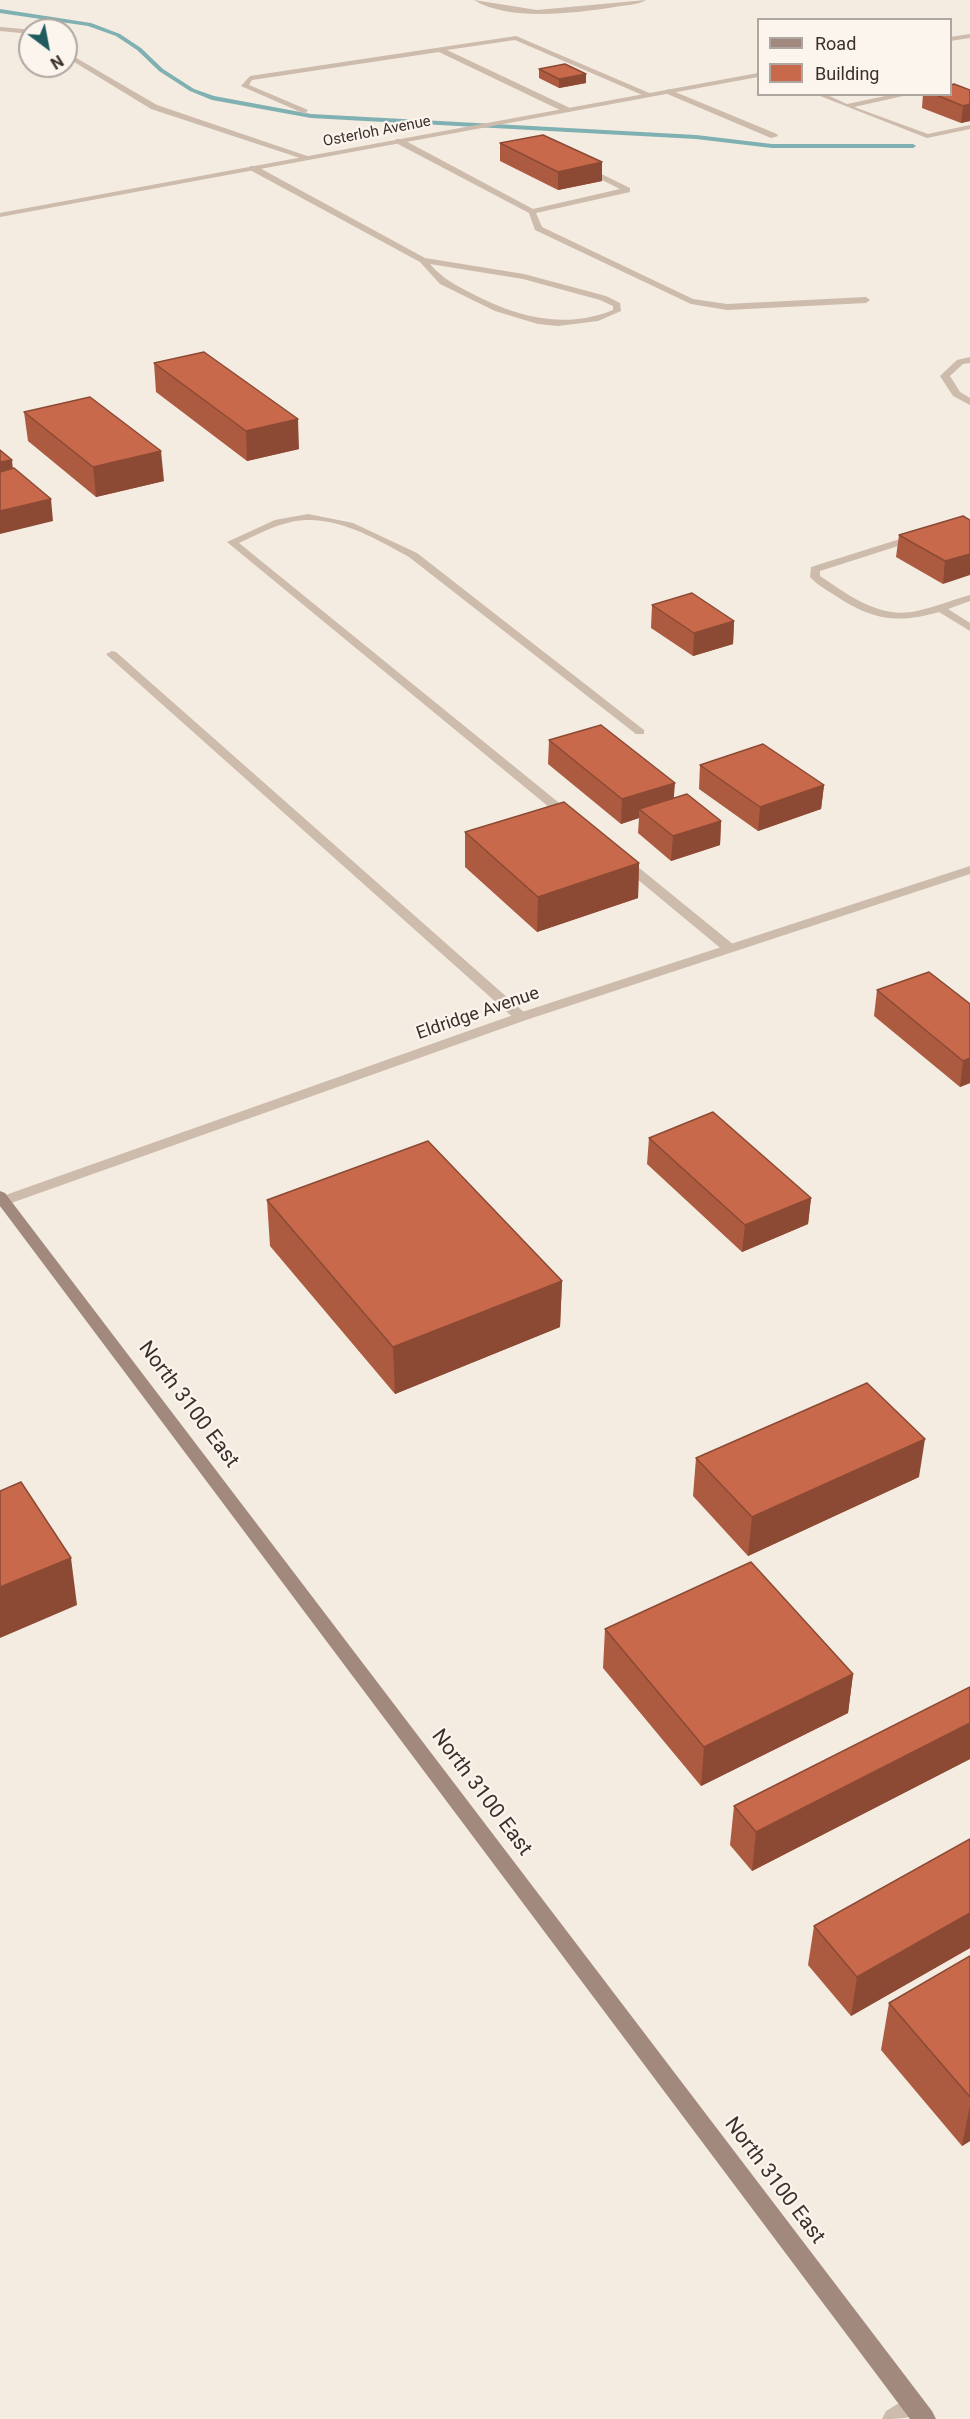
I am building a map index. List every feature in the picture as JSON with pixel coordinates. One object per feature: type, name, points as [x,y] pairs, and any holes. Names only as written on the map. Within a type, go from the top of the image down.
[{"type":"main road","name":"North 3100 East","points":[[1,1199],[919,2412]]},
{"type":"street","points":[[477,0],[509,10],[547,12],[643,0]]},
{"type":"street","points":[[0,29],[18,33]]},
{"type":"street","points":[[952,39],[970,36]]},
{"type":"street","points":[[304,112],[245,86],[250,78],[516,38],[651,95]]},
{"type":"street","points":[[439,50],[567,110]]},
{"type":"street","points":[[78,61],[154,107],[309,158]]},
{"type":"street","name":"Osterloh Avenue","points":[[0,215],[757,75]]},
{"type":"street","points":[[668,92],[774,136]]},
{"type":"street","points":[[823,96],[927,136],[970,127]]},
{"type":"street","points":[[846,106],[898,96]]},
{"type":"street","points":[[399,141],[532,212],[627,190],[574,162]]},
{"type":"street","points":[[253,168],[423,260],[524,277],[603,298],[617,305],[617,311],[601,319],[576,323],[550,323],[512,316],[484,305],[440,280],[423,260]]},
{"type":"street","points":[[532,212],[538,228],[691,301],[727,307],[866,300]]},
{"type":"street","points":[[970,360],[960,362],[945,376],[956,394],[970,402]]},
{"type":"street","points":[[582,828],[232,542],[277,523],[306,517],[341,522],[374,533],[413,555],[640,732]]},
{"type":"street","points":[[926,534],[815,569],[815,577],[860,606],[887,616],[908,616],[970,598]]},
{"type":"street","points":[[939,607],[970,628]]},
{"type":"street","points":[[112,654],[522,1017]]},
{"type":"street","points":[[610,850],[729,948]]},
{"type":"street","name":"Eldridge Avenue","points":[[1,1199],[522,1017],[970,870]]},
{"type":"street","points":[[894,2419],[919,2412]]},
{"type":"building","points":[[565,64],[586,74],[559,79],[539,69]]},
{"type":"building","points":[[952,85],[970,90],[970,104],[963,106],[939,96],[952,96]]},
{"type":"building","points":[[543,135],[602,162],[558,172],[500,143]]},
{"type":"building","points":[[204,352],[298,419],[246,431],[154,363]]},
{"type":"building","points":[[90,397],[161,451],[93,467],[24,412]]},
{"type":"building","points":[[0,450],[12,460],[0,462]]},
{"type":"building","points":[[14,468],[51,499],[0,511],[0,472]]},
{"type":"building","points":[[963,516],[970,520],[970,554],[945,561],[899,535]]},
{"type":"building","points":[[692,593],[734,621],[694,633],[652,605]]},
{"type":"building","points":[[601,725],[675,783],[622,799],[549,740]]},
{"type":"building","points":[[763,744],[824,785],[760,807],[700,765]]},
{"type":"building","points":[[687,794],[721,821],[673,836],[639,809]]},
{"type":"building","points":[[564,802],[639,863],[538,897],[465,832]]},
{"type":"building","points":[[929,972],[970,1004],[970,1058],[963,1061],[877,990]]},
{"type":"building","points":[[713,1112],[811,1198],[745,1225],[649,1138]]},
{"type":"building","points":[[428,1141],[562,1281],[393,1347],[267,1200]]},
{"type":"building","points":[[867,1383],[925,1439],[752,1517],[696,1458]]},
{"type":"building","points":[[21,1482],[71,1558],[0,1587],[0,1491]]},
{"type":"building","points":[[751,1562],[853,1674],[704,1747],[605,1629]]},
{"type":"building","points":[[970,1687],[970,1723],[756,1832],[734,1806]]},
{"type":"building","points":[[970,1839],[970,1913],[857,1977],[814,1926]]},
{"type":"building","points":[[970,1956],[970,2097],[889,2003]]},
{"type":"waterway","points":[[0,11],[89,24],[118,35],[139,49],[161,70],[192,90],[212,98],[311,116],[696,137],[772,146],[913,146]]}]
